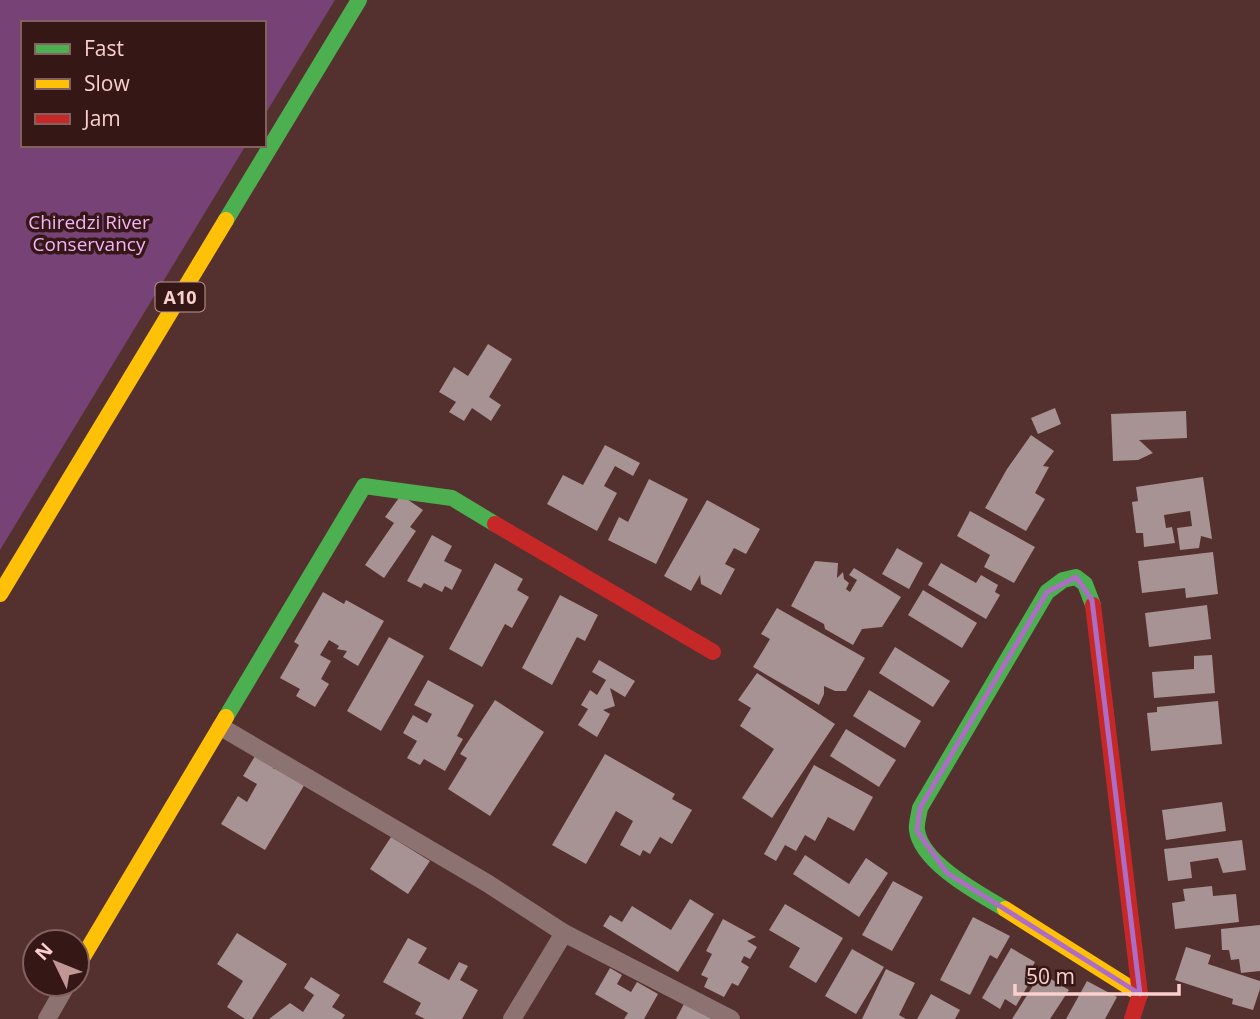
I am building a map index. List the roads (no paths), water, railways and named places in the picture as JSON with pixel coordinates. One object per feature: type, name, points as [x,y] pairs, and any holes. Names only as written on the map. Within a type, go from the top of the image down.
[{"type":"main road","name":"A10","points":[[0,594],[359,0]]},
{"type":"main road","points":[[91,943],[364,486],[452,498],[713,652]]},
{"type":"main road","points":[[1132,1019],[1140,994],[1092,600],[1085,583],[1076,576],[1063,580],[1048,592],[920,808],[917,831],[926,849],[947,873],[1140,994]]},
{"type":"street","points":[[221,727],[487,883],[564,933],[731,1019]]},
{"type":"street","points":[[512,1019],[564,933]]},
{"type":"street","points":[[47,1019],[59,998]]},
{"type":"park label","name":"Chiredzi River Conservancy","points":[[89,233]]}]
